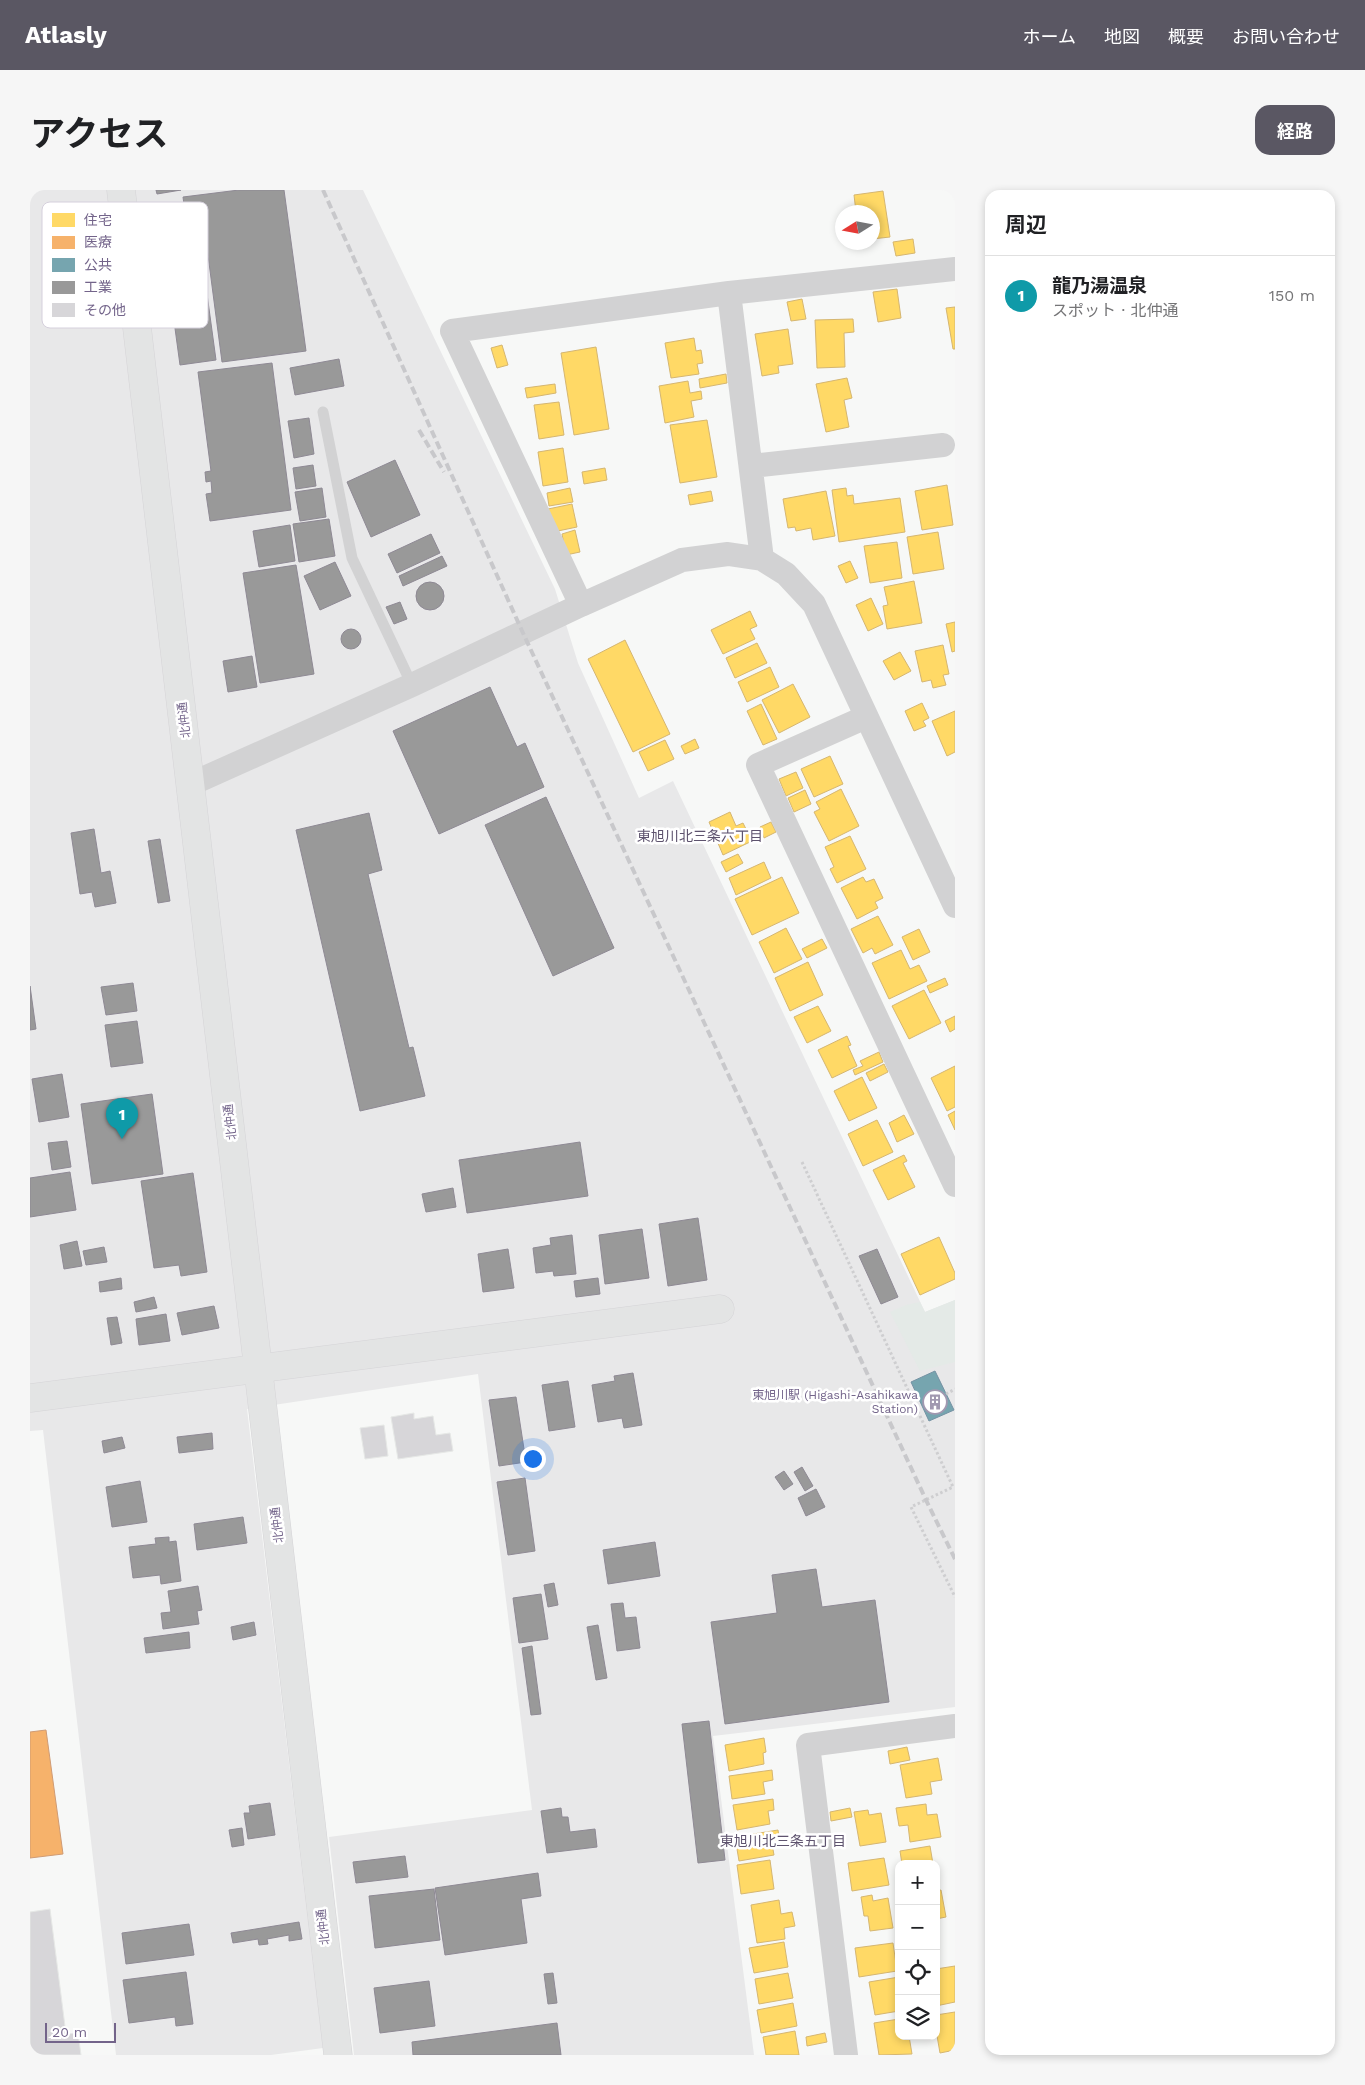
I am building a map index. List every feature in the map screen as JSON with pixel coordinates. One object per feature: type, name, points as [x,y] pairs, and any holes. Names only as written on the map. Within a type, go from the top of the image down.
[{"type":"street","points":[[581,605],[452,331],[729,293],[955,269]]},
{"type":"street","points":[[729,293],[752,466],[762,559]]},
{"type":"street","name":"北仲通","points":[[137,328],[338,2055]]},
{"type":"street","points":[[752,466],[943,445]]},
{"type":"street","points":[[191,784],[412,685],[581,605],[682,560],[728,554],[762,559],[786,574],[814,604],[955,906]]},
{"type":"street","points":[[866,717],[758,765],[955,1185]]},
{"type":"street","points":[[30,1398],[720,1309]]},
{"type":"street","points":[[846,2055],[808,1745],[955,1726]]},
{"type":"lane","points":[[323,412],[352,558],[412,685]]},
{"type":"path","points":[[802,1162],[953,1487],[911,1507],[955,1597]]},
{"type":"path","points":[[946,1394],[955,1389]]},
{"type":"shaded area","points":[[30,190],[363,190],[555,589],[578,663],[639,798],[673,781],[925,1312],[955,1300],[955,1707],[713,1736],[754,2055],[354,2055],[329,1837],[532,1810],[478,1374],[247,1409],[323,2048],[271,2055],[116,2055],[43,1430],[30,1431]]},
{"type":"shaded area","points":[[955,1300],[955,1362],[920,1371],[890,1312],[906,1305],[920,1302],[925,1312]]},
{"type":"building: 住宅","points":[[883,191],[890,237],[880,238],[880,205],[855,205],[854,195]]},
{"type":"building: 住宅","points":[[913,239],[915,253],[896,256],[893,242]]},
{"type":"building: 住宅","points":[[897,289],[901,318],[878,322],[873,292]]},
{"type":"building: 住宅","points":[[802,299],[806,319],[791,321],[787,302]]},
{"type":"building: 住宅","points":[[955,307],[955,349],[953,349],[946,308]]},
{"type":"building: 住宅","points":[[853,319],[854,332],[844,333],[845,367],[817,368],[815,320]]},
{"type":"building: 住宅","points":[[788,329],[793,364],[778,366],[779,373],[762,376],[755,334]]},
{"type":"building: 住宅","points":[[694,338],[696,351],[701,350],[703,363],[697,364],[699,374],[671,378],[665,343]]},
{"type":"building: 住宅","points":[[502,345],[508,365],[497,368],[491,348]]},
{"type":"building: 住宅","points":[[596,347],[609,429],[574,435],[561,353]]},
{"type":"building: 住宅","points":[[726,374],[727,383],[700,388],[699,379]]},
{"type":"building: 住宅","points":[[847,378],[852,398],[844,400],[849,427],[826,432],[816,384]]},
{"type":"building: 住宅","points":[[688,381],[690,393],[701,391],[702,399],[691,401],[694,417],[665,423],[659,386]]},
{"type":"building: 住宅","points":[[555,384],[556,393],[527,398],[525,388]]},
{"type":"building: 住宅","points":[[559,402],[564,435],[539,439],[534,405]]},
{"type":"building: 住宅","points":[[707,420],[717,477],[680,483],[670,425]]},
{"type":"building: 住宅","points":[[563,448],[568,482],[543,486],[538,452]]},
{"type":"building: 住宅","points":[[605,468],[607,480],[584,484],[582,472]]},
{"type":"building: 住宅","points":[[947,485],[953,525],[922,530],[915,491]]},
{"type":"building: 住宅","points":[[570,488],[573,502],[549,506],[547,493]]},
{"type":"building: 住宅","points":[[846,488],[847,496],[853,495],[854,504],[900,498],[905,532],[839,542],[832,490]]},
{"type":"building: 住宅","points":[[711,491],[713,501],[690,505],[688,495]]},
{"type":"building: 住宅","points":[[826,491],[835,536],[813,540],[811,528],[796,531],[795,527],[788,528],[783,499]]},
{"type":"building: 住宅","points":[[572,504],[577,527],[553,532],[548,509]]},
{"type":"building: 住宅","points":[[575,530],[580,552],[566,555],[562,534]]},
{"type":"building: 住宅","points":[[938,532],[944,569],[913,574],[907,537]]},
{"type":"building: 住宅","points":[[897,542],[902,578],[870,583],[864,546]]},
{"type":"building: 住宅","points":[[850,561],[858,578],[846,583],[838,566]]},
{"type":"building: 住宅","points":[[914,581],[922,623],[887,629],[883,606],[888,605],[884,587]]},
{"type":"building: 住宅","points":[[871,598],[883,624],[868,631],[856,605]]},
{"type":"building: 住宅","points":[[750,611],[757,626],[750,629],[755,639],[723,654],[711,630]]},
{"type":"building: 住宅","points":[[955,622],[955,651],[952,652],[946,624]]},
{"type":"building: 住宅","points":[[625,640],[670,734],[633,752],[588,659]]},
{"type":"building: 住宅","points":[[757,643],[767,663],[735,678],[726,658]]},
{"type":"building: 住宅","points":[[943,645],[949,674],[943,675],[946,685],[933,688],[931,680],[922,682],[915,651]]},
{"type":"building: 住宅","points":[[900,652],[911,671],[894,680],[883,661]]},
{"type":"building: 住宅","points":[[770,667],[779,687],[747,702],[738,682]]},
{"type":"building: 住宅","points":[[793,684],[810,717],[779,733],[762,700]]},
{"type":"building: 住宅","points":[[922,703],[929,718],[923,721],[926,726],[914,731],[905,711]]},
{"type":"building: 住宅","points":[[761,704],[777,739],[763,745],[747,711]]},
{"type":"building: 住宅","points":[[955,711],[955,752],[947,756],[932,721]]},
{"type":"building: 住宅","points":[[695,739],[699,748],[685,754],[681,746]]},
{"type":"building: 住宅","points":[[665,740],[674,759],[648,771],[639,752]]},
{"type":"building: 住宅","points":[[830,756],[843,784],[814,797],[801,769]]},
{"type":"building: 住宅","points":[[796,772],[803,788],[786,796],[779,779]]},
{"type":"building: 住宅","points":[[841,789],[859,826],[829,841],[814,812],[820,809],[816,802]]},
{"type":"building: 住宅","points":[[805,790],[811,804],[794,812],[788,798]]},
{"type":"building: 住宅","points":[[730,812],[736,826],[743,823],[752,841],[723,855],[709,822]]},
{"type":"building: 住宅","points":[[771,822],[776,832],[764,838],[760,827]]},
{"type":"building: 住宅","points":[[850,836],[866,869],[837,883],[830,869],[834,867],[825,847]]},
{"type":"building: 住宅","points":[[738,854],[743,863],[726,872],[721,862]]},
{"type":"building: 住宅","points":[[764,862],[771,878],[736,895],[729,878]]},
{"type":"building: 住宅","points":[[782,877],[799,913],[752,935],[735,899]]},
{"type":"building: 住宅","points":[[863,877],[866,882],[874,879],[883,898],[875,902],[878,908],[857,919],[841,888]]},
{"type":"building: 住宅","points":[[878,916],[893,945],[875,954],[872,948],[863,953],[851,929]]},
{"type":"building: 住宅","points":[[786,928],[802,959],[774,973],[759,942]]},
{"type":"building: 住宅","points":[[919,929],[930,952],[913,960],[902,937]]},
{"type":"building: 住宅","points":[[822,939],[827,948],[807,958],[802,949]]},
{"type":"building: 住宅","points":[[901,950],[910,969],[919,965],[927,981],[889,999],[872,963]]},
{"type":"building: 住宅","points":[[808,962],[823,995],[790,1011],[775,978]]},
{"type":"building: 住宅","points":[[945,978],[948,985],[930,993],[927,986]]},
{"type":"building: 住宅","points":[[924,990],[941,1023],[909,1039],[892,1006]]},
{"type":"building: 住宅","points":[[818,1006],[831,1031],[807,1043],[794,1017]]},
{"type":"building: 住宅","points":[[955,1016],[955,1029],[950,1032],[945,1021]]},
{"type":"building: 住宅","points":[[847,1036],[851,1045],[848,1046],[857,1066],[832,1078],[818,1050]]},
{"type":"building: 住宅","points":[[879,1052],[883,1062],[855,1075],[853,1070],[863,1066],[860,1061]]},
{"type":"building: 住宅","points":[[884,1064],[888,1072],[870,1081],[866,1073]]},
{"type":"building: 住宅","points":[[955,1066],[955,1107],[947,1111],[931,1078]]},
{"type":"building: 住宅","points":[[862,1077],[877,1108],[849,1121],[834,1091]]},
{"type":"building: 住宅","points":[[955,1111],[955,1130],[948,1115]]},
{"type":"building: 住宅","points":[[904,1115],[914,1134],[897,1142],[889,1123]]},
{"type":"building: 住宅","points":[[877,1120],[893,1152],[863,1166],[848,1134]]},
{"type":"building: 住宅","points":[[904,1155],[907,1161],[903,1163],[915,1187],[888,1200],[873,1170]]},
{"type":"building: 住宅","points":[[939,1237],[955,1273],[955,1279],[920,1295],[901,1254]]},
{"type":"building: 住宅","points":[[764,1738],[766,1752],[763,1753],[764,1764],[729,1771],[725,1745]]},
{"type":"building: 住宅","points":[[907,1747],[910,1760],[890,1764],[888,1751]]},
{"type":"building: 住宅","points":[[938,1758],[942,1780],[930,1782],[932,1794],[906,1798],[900,1765]]},
{"type":"building: 住宅","points":[[772,1770],[773,1780],[763,1782],[765,1794],[732,1799],[729,1776]]},
{"type":"building: 住宅","points":[[773,1799],[774,1810],[768,1811],[770,1824],[737,1830],[733,1805]]},
{"type":"building: 住宅","points":[[926,1804],[927,1815],[937,1814],[941,1837],[910,1842],[908,1825],[899,1826],[896,1808]]},
{"type":"building: 住宅","points":[[850,1808],[852,1817],[831,1821],[830,1812]]},
{"type":"building: 住宅","points":[[868,1810],[869,1815],[881,1813],[886,1842],[860,1846],[854,1812]]},
{"type":"building: 住宅","points":[[778,1830],[780,1843],[772,1844],[774,1855],[739,1861],[735,1837]]},
{"type":"building: 住宅","points":[[930,1846],[932,1860],[901,1860],[900,1851]]},
{"type":"building: 住宅","points":[[884,1858],[889,1885],[852,1891],[848,1863]]},
{"type":"building: 住宅","points":[[770,1860],[774,1889],[741,1894],[737,1865]]},
{"type":"building: 住宅","points":[[940,1890],[946,1917],[940,1918],[940,1905]]},
{"type":"building: 住宅","points":[[872,1895],[873,1901],[888,1898],[893,1928],[870,1931],[868,1916],[864,1916],[861,1897]]},
{"type":"building: 住宅","points":[[779,1900],[781,1914],[792,1912],[795,1926],[784,1928],[785,1939],[757,1943],[751,1905]]},
{"type":"building: 住宅","points":[[784,1942],[788,1967],[754,1973],[749,1948]]},
{"type":"building: 住宅","points":[[893,1943],[895,1971],[859,1977],[855,1948]]},
{"type":"building: 住宅","points":[[955,1966],[955,2002],[940,2005],[940,1968]]},
{"type":"building: 住宅","points":[[788,1973],[793,1998],[759,2004],[755,1979]]},
{"type":"building: 住宅","points":[[895,1978],[895,2012],[875,2015],[869,1982]]},
{"type":"building: 住宅","points":[[793,2003],[797,2026],[761,2033],[757,2010]]},
{"type":"building: 住宅","points":[[955,2012],[955,2050],[940,2053],[938,2040],[940,2040],[940,2014]]},
{"type":"building: 住宅","points":[[895,2020],[895,2040],[910,2040],[912,2054],[879,2055],[874,2023]]},
{"type":"building: 住宅","points":[[795,2031],[799,2055],[766,2055],[763,2037]]},
{"type":"building: 住宅","points":[[825,2033],[827,2042],[807,2046],[806,2037]]},
{"type":"building: 医療","points":[[46,1730],[63,1854],[30,1858],[30,1732]]},
{"type":"building: 公共","name":"東旭川駅 (Higashi-Asahikawa Station)","points":[[935,1371],[954,1410],[929,1421],[911,1382]]},
{"type":"building: 工業","points":[[156,190],[181,190],[157,194]]},
{"type":"building: 工業","points":[[239,190],[284,190],[306,351],[222,362],[208,255],[208,202],[184,202],[183,197]]},
{"type":"building: 工業","points":[[208,301],[216,360],[180,365],[175,328],[208,328]]},
{"type":"building: 工業","points":[[339,359],[344,386],[295,395],[290,368]]},
{"type":"building: 工業","points":[[272,363],[291,510],[210,521],[206,494],[212,493],[211,481],[206,482],[205,472],[211,471],[198,372]]},
{"type":"building: 工業","points":[[309,418],[314,454],[294,458],[288,421]]},
{"type":"building: 工業","points":[[395,460],[420,515],[371,537],[347,482]]},
{"type":"building: 工業","points":[[313,465],[316,486],[296,489],[293,468]]},
{"type":"building: 工業","points":[[322,488],[326,517],[300,521],[295,492]]},
{"type":"building: 工業","points":[[329,519],[335,556],[299,562],[293,524]]},
{"type":"building: 工業","points":[[290,525],[295,561],[259,567],[253,531]]},
{"type":"building: 工業","points":[[431,534],[440,553],[397,573],[388,554]]},
{"type":"building: 工業","points":[[442,556],[447,566],[403,586],[399,576]]},
{"type":"building: 工業","points":[[335,562],[351,596],[320,610],[304,576]]},
{"type":"building: 工業","points":[[296,565],[314,674],[260,683],[243,573]]},
{"type":"building: 工業","points":[[430,582],[440,586],[444,596],[440,606],[430,610],[420,606],[416,596],[420,586]]},
{"type":"building: 工業","points":[[400,602],[407,619],[394,624],[386,607]]},
{"type":"building: 工業","points":[[351,629],[358,632],[361,639],[358,646],[351,649],[344,646],[341,639],[344,632]]},
{"type":"building: 工業","points":[[252,656],[257,687],[228,692],[223,661]]},
{"type":"building: 工業","points":[[490,687],[517,747],[525,743],[544,787],[439,834],[393,731]]},
{"type":"building: 工業","points":[[546,797],[614,948],[553,976],[485,825]]},
{"type":"building: 工業","points":[[369,813],[382,870],[368,874],[409,1048],[413,1047],[425,1096],[360,1111],[296,830]]},
{"type":"building: 工業","points":[[94,829],[101,873],[110,871],[116,903],[95,907],[92,892],[80,894],[71,833]]},
{"type":"building: 工業","points":[[160,839],[170,901],[158,903],[148,841]]},
{"type":"building: 工業","points":[[133,983],[137,1011],[106,1015],[101,987]]},
{"type":"building: 工業","points":[[30,986],[36,1029],[30,1030]]},
{"type":"building: 工業","points":[[137,1021],[143,1063],[111,1067],[105,1025]]},
{"type":"building: 工業","points":[[62,1074],[69,1117],[39,1122],[32,1079]]},
{"type":"building: 工業","points":[[152,1094],[163,1174],[92,1184],[81,1104]]},
{"type":"building: 工業","points":[[67,1141],[71,1167],[52,1170],[48,1143]]},
{"type":"building: 工業","points":[[580,1142],[588,1196],[467,1213],[459,1160]]},
{"type":"building: 工業","points":[[70,1172],[76,1210],[30,1217],[30,1178]]},
{"type":"building: 工業","points":[[193,1173],[207,1272],[181,1276],[179,1265],[154,1268],[141,1181]]},
{"type":"building: 工業","points":[[453,1188],[456,1207],[426,1212],[422,1194]]},
{"type":"building: 工業","points":[[698,1218],[707,1280],[668,1286],[659,1224]]},
{"type":"building: 工業","points":[[642,1229],[649,1278],[605,1284],[599,1235]]},
{"type":"building: 工業","points":[[572,1235],[576,1274],[554,1276],[553,1271],[536,1273],[533,1248],[551,1245],[550,1238]]},
{"type":"building: 工業","points":[[77,1241],[82,1266],[64,1269],[60,1245]]},
{"type":"building: 工業","points":[[104,1247],[107,1262],[86,1265],[83,1251]]},
{"type":"building: 工業","points":[[508,1249],[514,1288],[483,1292],[478,1254]]},
{"type":"building: 工業","points":[[877,1249],[898,1297],[881,1304],[859,1256]]},
{"type":"building: 工業","points":[[121,1278],[122,1289],[100,1292],[99,1282]]},
{"type":"building: 工業","points":[[598,1278],[600,1294],[576,1297],[574,1281]]},
{"type":"building: 工業","points":[[154,1297],[157,1308],[136,1312],[134,1302]]},
{"type":"building: 工業","points":[[214,1306],[219,1328],[182,1335],[177,1313]]},
{"type":"building: 工業","points":[[166,1314],[170,1341],[139,1345],[136,1319]]},
{"type":"building: 工業","points":[[117,1317],[122,1343],[111,1345],[107,1318]]},
{"type":"building: 工業","points":[[633,1373],[642,1425],[624,1428],[622,1418],[598,1422],[592,1385],[615,1381],[614,1376]]},
{"type":"building: 工業","points":[[568,1381],[575,1427],[549,1431],[542,1385]]},
{"type":"building: 工業","points":[[516,1397],[526,1462],[499,1466],[489,1400]]},
{"type":"building: 工業","points":[[212,1433],[213,1449],[179,1453],[177,1437]]},
{"type":"building: 工業","points":[[122,1437],[125,1448],[104,1453],[102,1441]]},
{"type":"building: 工業","points":[[802,1467],[813,1486],[805,1491],[794,1472]]},
{"type":"building: 工業","points":[[784,1471],[793,1484],[784,1490],[775,1477]]},
{"type":"building: 工業","points":[[525,1478],[535,1551],[508,1555],[497,1482]]},
{"type":"building: 工業","points":[[140,1481],[147,1522],[112,1527],[106,1487]]},
{"type":"building: 工業","points":[[816,1489],[825,1507],[806,1516],[798,1498]]},
{"type":"building: 工業","points":[[243,1517],[247,1543],[197,1550],[194,1524]]},
{"type":"building: 工業","points":[[169,1537],[169,1542],[176,1541],[181,1581],[161,1584],[160,1575],[133,1578],[129,1547],[156,1544],[155,1538]]},
{"type":"building: 工業","points":[[655,1542],[660,1576],[608,1584],[603,1550]]},
{"type":"building: 工業","points":[[816,1569],[822,1607],[875,1600],[889,1702],[725,1724],[711,1622],[777,1613],[772,1575]]},
{"type":"building: 工業","points":[[554,1583],[558,1605],[548,1607],[544,1585]]},
{"type":"building: 工業","points":[[198,1586],[202,1610],[197,1611],[199,1624],[163,1629],[161,1613],[171,1612],[168,1591]]},
{"type":"building: 工業","points":[[541,1594],[548,1639],[519,1643],[513,1598]]},
{"type":"building: 工業","points":[[623,1603],[625,1618],[636,1617],[640,1648],[617,1651],[611,1604]]},
{"type":"building: 工業","points":[[254,1622],[256,1635],[233,1640],[231,1627]]},
{"type":"building: 工業","points":[[598,1625],[607,1678],[596,1680],[587,1627]]},
{"type":"building: 工業","points":[[189,1632],[190,1648],[146,1653],[144,1638]]},
{"type":"building: 工業","points":[[532,1646],[541,1714],[531,1715],[522,1648]]},
{"type":"building: 工業","points":[[709,1721],[725,1860],[698,1863],[682,1724]]},
{"type":"building: 工業","points":[[270,1803],[275,1835],[248,1839],[244,1813],[250,1813],[249,1806]]},
{"type":"building: 工業","points":[[561,1808],[562,1817],[568,1817],[570,1832],[595,1829],[597,1847],[547,1853],[541,1811]]},
{"type":"building: 工業","points":[[242,1828],[244,1845],[232,1847],[229,1830]]},
{"type":"building: 工業","points":[[405,1856],[408,1877],[356,1883],[353,1862]]},
{"type":"building: 工業","points":[[538,1873],[541,1896],[521,1899],[527,1943],[445,1955],[435,1888]]},
{"type":"building: 工業","points":[[434,1889],[440,1940],[375,1948],[369,1896]]},
{"type":"building: 工業","points":[[299,1922],[302,1939],[289,1941],[289,1935],[267,1939],[268,1944],[259,1945],[258,1939],[233,1943],[231,1933]]},
{"type":"building: 工業","points":[[189,1924],[194,1955],[126,1964],[122,1933]]},
{"type":"building: 工業","points":[[186,1972],[193,2024],[176,2026],[175,2017],[129,2023],[123,1980]]},
{"type":"building: 工業","points":[[553,1973],[557,2003],[548,2004],[544,1974]]},
{"type":"building: 工業","points":[[429,1981],[435,2026],[380,2033],[374,1988]]},
{"type":"building: 工業","points":[[557,2023],[561,2055],[413,2055],[412,2042]]},
{"type":"building: その他","points":[[414,1413],[414,1419],[433,1416],[436,1435],[450,1433],[453,1451],[398,1459],[391,1417]]},
{"type":"building: その他","points":[[384,1425],[388,1456],[365,1459],[360,1428]]},
{"type":"building: その他","points":[[50,1909],[66,2034],[78,2033],[81,2055],[30,2055],[30,1912]]},
{"type":"railway","points":[[323,190],[523,633],[955,1559]]},
{"type":"railway","points":[[419,430],[444,472]]},
{"type":"place","name":"龍乃湯温泉","points":[[122,1139]]},
{"type":"place","name":"東旭川駅 (Higashi-Asahikawa Station)","points":[[935,1402]]},
{"type":"district","name":"東旭川北三条六丁目","points":[[700,836]]},
{"type":"district","name":"東旭川北三条五丁目","points":[[783,1841]]}]
